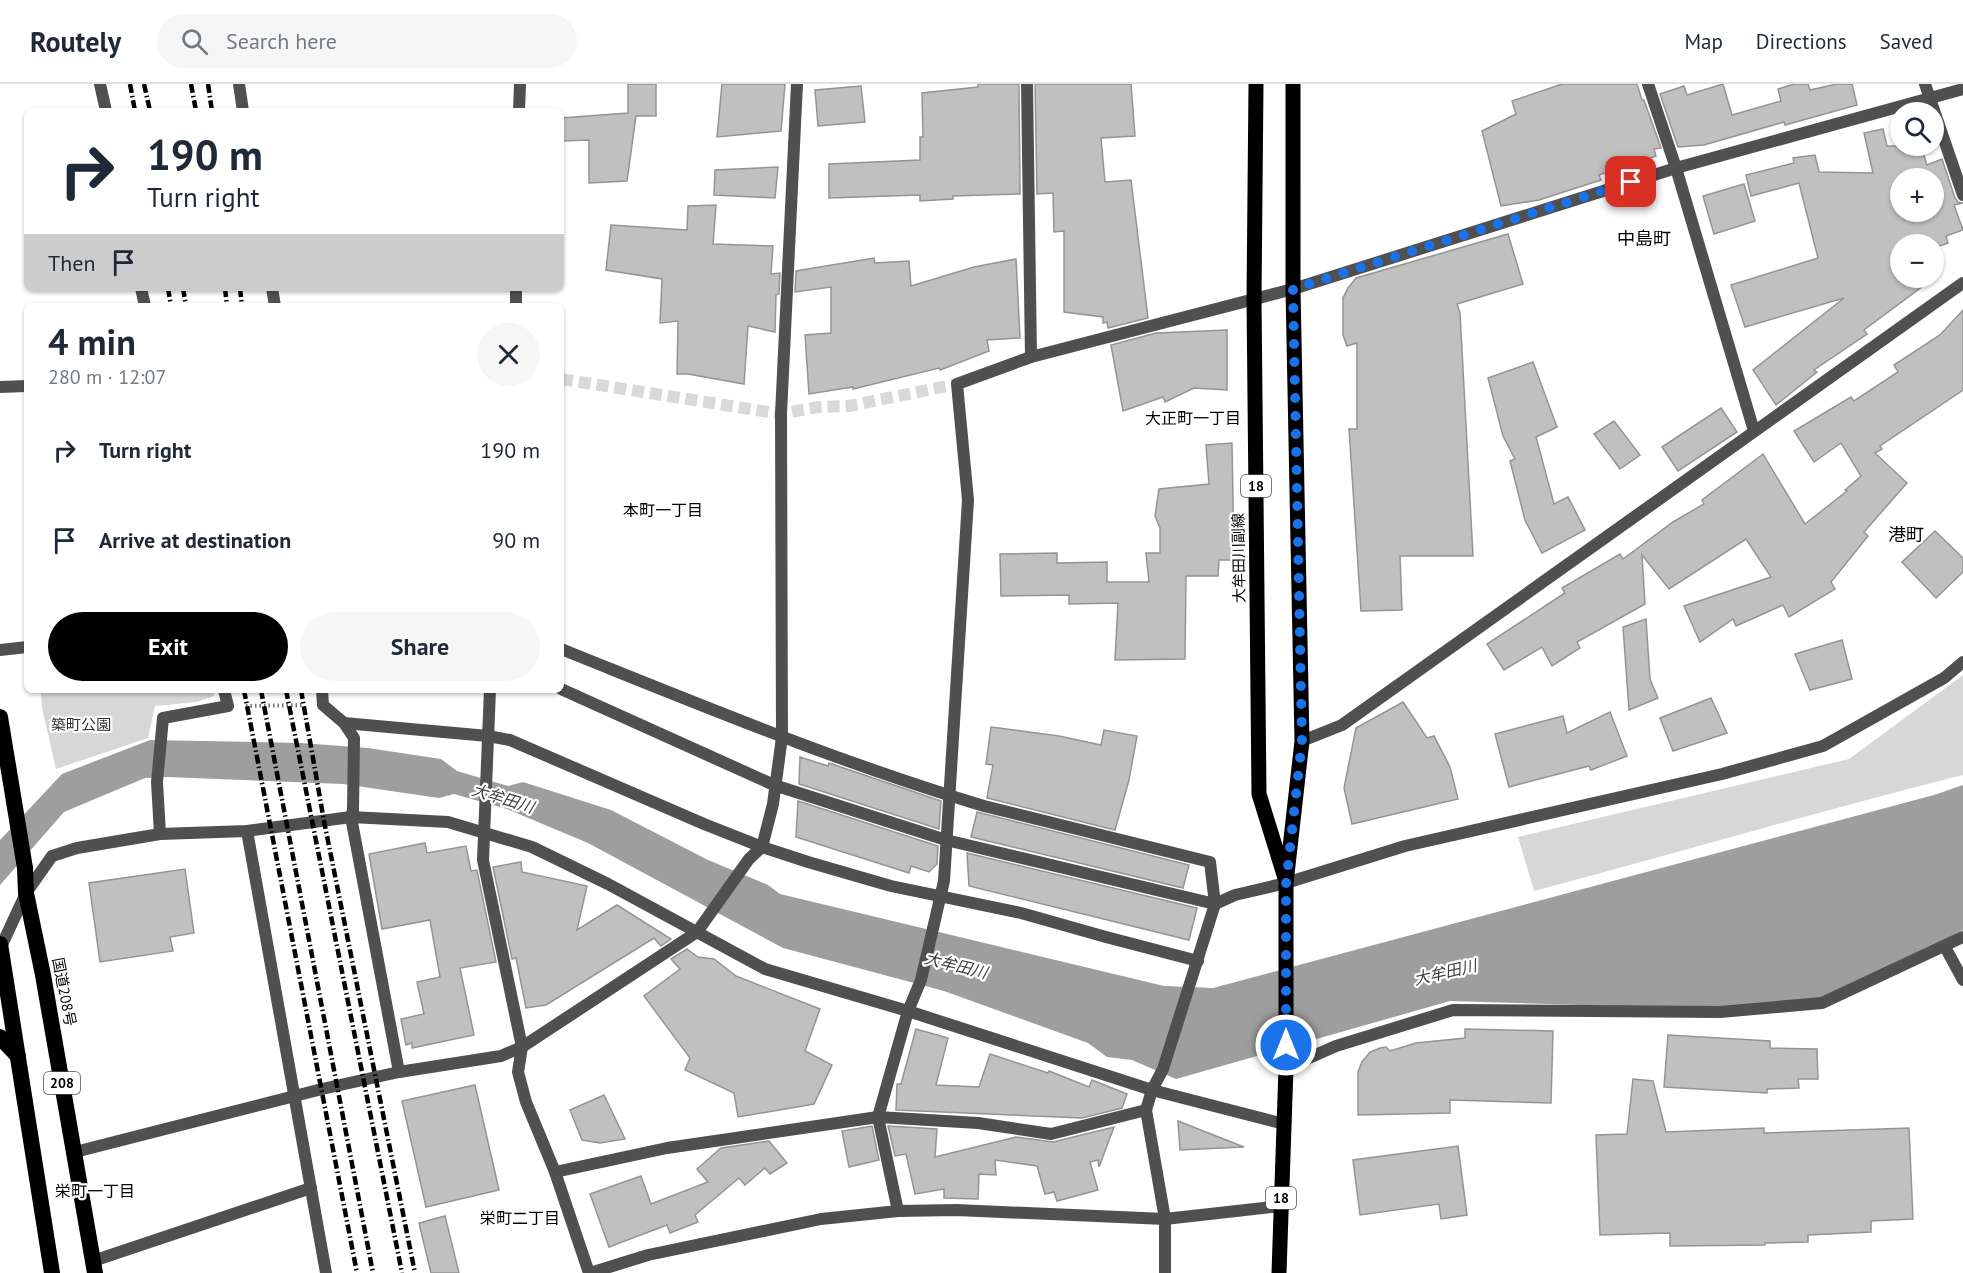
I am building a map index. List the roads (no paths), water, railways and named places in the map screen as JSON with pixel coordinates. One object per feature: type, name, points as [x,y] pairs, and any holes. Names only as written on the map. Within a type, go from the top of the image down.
[{"type":"highway","name":"国道208号","points":[[0,717],[4,759],[25,868],[26,893],[43,975],[94,1267]]},
{"type":"highway","name":"208","points":[[0,947],[52,1273]]},
{"type":"highway","points":[[0,1037],[18,1056]]},
{"type":"main road","name":"大牟田川副線","points":[[1256,84],[1254,299],[1259,794],[1286,884]]},
{"type":"main road","name":"大牟田川副線","points":[[1279,1273],[1286,1068],[1286,884],[1302,741],[1293,289],[1293,84]]},
{"type":"street","points":[[100,84],[105,108]]},
{"type":"street","points":[[238,84],[242,108]]},
{"type":"street","points":[[519,108],[520,84]]},
{"type":"street","points":[[75,1152],[294,1096],[399,1072],[501,1056],[522,1047],[697,932],[749,860],[762,847],[773,804],[782,737],[781,414],[797,84]]},
{"type":"street","points":[[1026,84],[1032,357]]},
{"type":"street","points":[[1648,84],[1676,168],[1754,431]]},
{"type":"street","points":[[1925,84],[1963,195]]},
{"type":"street","points":[[898,1210],[878,1117],[908,1011],[921,980],[941,897],[968,500],[957,384],[1032,357],[1293,289],[1676,168],[1963,89]]},
{"type":"street","points":[[1302,741],[1342,724],[1963,283]]},
{"type":"street","points":[[0,387],[24,386]]},
{"type":"street","points":[[0,650],[24,647]]},
{"type":"street","points":[[564,651],[782,737],[949,796],[1210,862],[1215,904],[1163,1068],[1152,1090],[1146,1110],[1165,1219],[1165,1273]]},
{"type":"street","points":[[564,690],[774,785],[946,840],[1215,904],[1235,895],[1286,884],[1405,846],[1722,774],[1823,746],[1944,678],[1963,662]]},
{"type":"street","points":[[160,834],[157,782],[163,718],[228,706],[225,693]]},
{"type":"street","points":[[321,693],[323,705],[344,723],[354,738],[352,813],[399,1072]]},
{"type":"street","points":[[490,693],[483,860],[522,1047],[518,1072],[523,1092],[555,1172],[590,1273],[648,1255],[821,1219],[898,1210],[956,1210],[1165,1219],[1281,1206]]},
{"type":"street","points":[[344,723],[488,742],[510,740],[762,847],[891,886],[1021,913],[1106,938],[1198,961]]},
{"type":"street","points":[[0,947],[26,893],[52,856],[77,848],[160,834],[246,831],[352,813],[448,822],[532,847],[608,884],[765,969],[908,1011],[1152,1090],[1284,1124]]},
{"type":"street","points":[[246,831],[326,1273]]},
{"type":"street","points":[[1286,1068],[1336,1046],[1453,1010],[1720,1012],[1822,1003],[1963,938]]},
{"type":"street","points":[[1945,947],[1963,980]]},
{"type":"street","points":[[555,1172],[667,1148],[878,1117],[978,1123],[1051,1134],[1146,1110]]},
{"type":"street","points":[[94,1267],[311,1188]]},
{"type":"water","name":"大牟田川","points":[[150,740],[301,743],[368,748],[441,759],[457,771],[508,786],[523,782],[611,810],[708,860],[768,885],[780,894],[1164,986],[1213,988],[1934,795],[1963,785],[1963,930],[1901,963],[1799,1007],[1681,1008],[1450,1001],[1176,1079],[1132,1060],[1107,1057],[1088,1043],[944,991],[783,948],[588,843],[507,809],[454,794],[439,798],[343,784],[145,778],[64,812],[0,885],[0,840],[62,774]]},
{"type":"tunnel","points":[[564,379],[781,414],[818,407],[849,406],[957,384]]},
{"type":"railway","points":[[130,84],[134,108]]},
{"type":"railway","points":[[144,84],[149,108]]},
{"type":"railway","points":[[191,84],[195,108]]},
{"type":"railway","points":[[208,84],[212,108]]},
{"type":"railway","points":[[168,291],[170,303]]},
{"type":"railway","points":[[184,291],[186,303]]},
{"type":"railway","points":[[225,291],[227,303]]},
{"type":"railway","points":[[240,291],[242,303]]},
{"type":"railway","points":[[245,693],[357,1273]]},
{"type":"railway","points":[[262,693],[373,1273]]},
{"type":"railway","points":[[287,693],[402,1273]]},
{"type":"railway","points":[[302,693],[324,821],[415,1273]]},
{"type":"district","name":"中島町","points":[[1644,239]]},
{"type":"district","name":"大正町一丁目","points":[[1193,418]]},
{"type":"district","name":"本町一丁目","points":[[663,510]]},
{"type":"district","name":"港町","points":[[1906,535]]},
{"type":"district","name":"栄町一丁目","points":[[95,1191]]},
{"type":"district","name":"栄町二丁目","points":[[520,1218]]},
{"type":"park label","name":"築町公園","points":[[81,725]]}]
